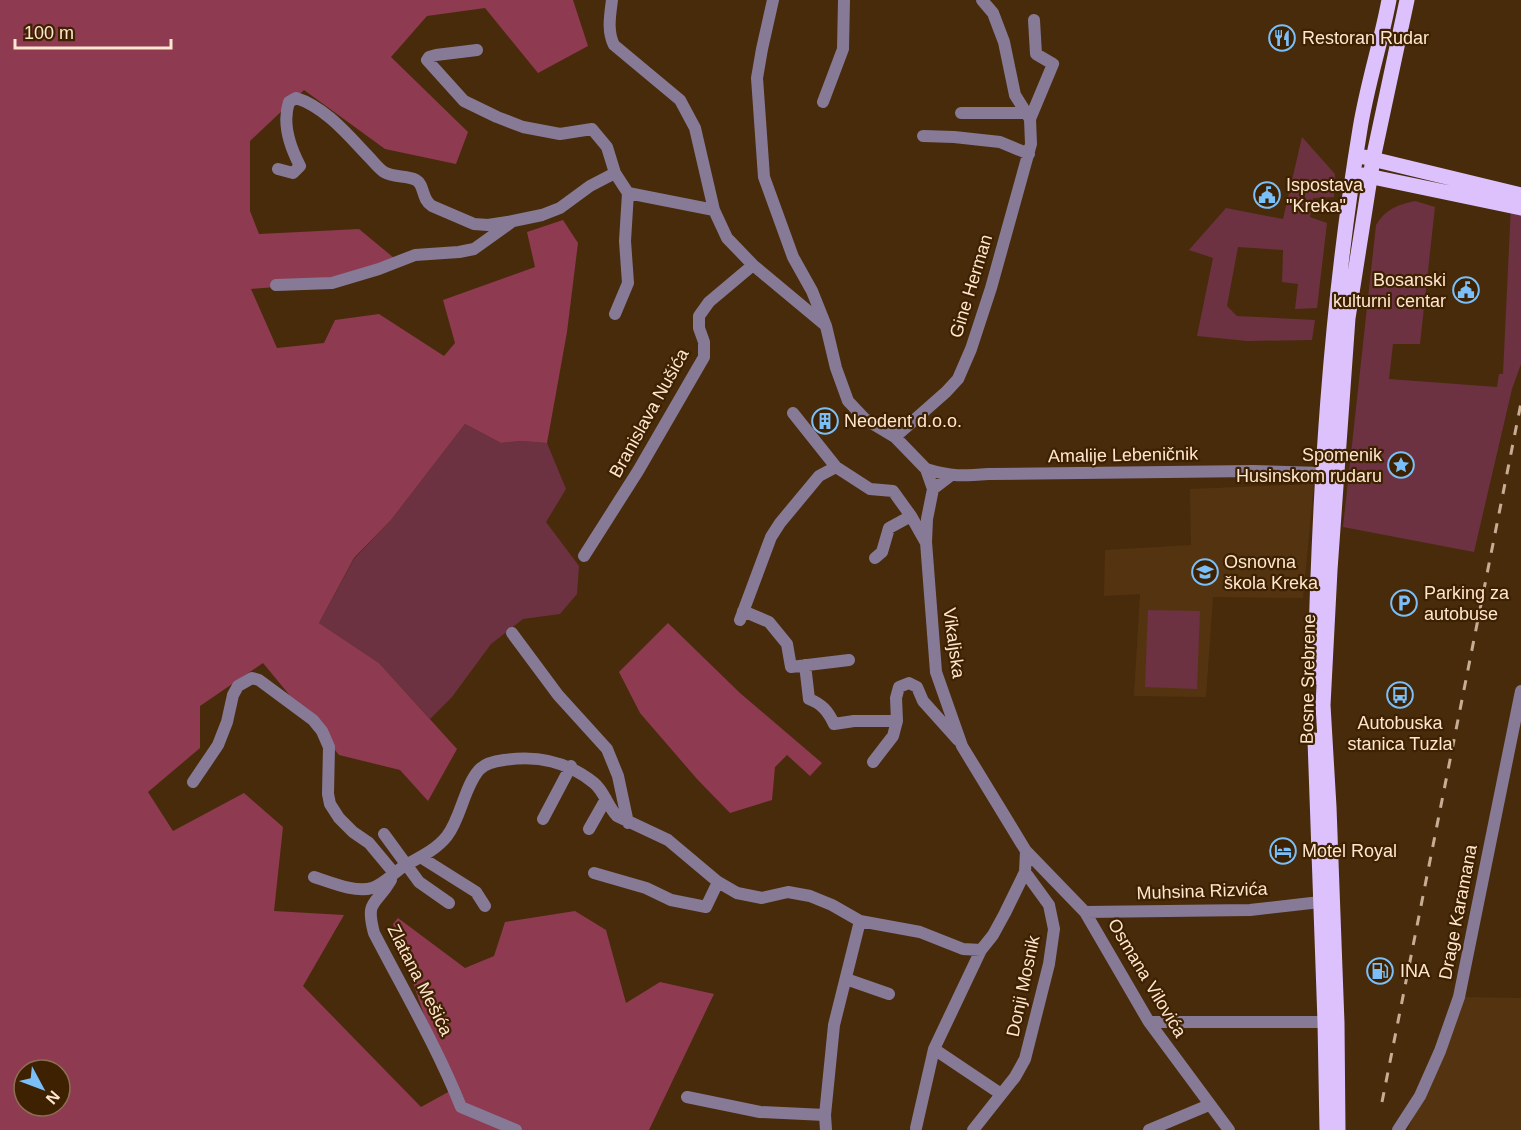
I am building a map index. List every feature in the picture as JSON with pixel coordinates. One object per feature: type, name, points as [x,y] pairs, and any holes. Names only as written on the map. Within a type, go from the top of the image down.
[{"type":"main road","name":"Bosne Srebrene","points":[[1327,1130],[1314,699],[1322,473],[1330,352],[1360,125],[1389,0]]},
{"type":"main road","name":"Bosne Srebrene","points":[[1338,1130],[1339,1073],[1323,705],[1344,355],[1373,159],[1407,0]]},
{"type":"main road","points":[[1356,155],[1521,195]]},
{"type":"main road","points":[[1354,173],[1521,208]]},
{"type":"street","points":[[612,0],[609,22],[614,45],[680,100],[695,128],[714,210],[727,238],[753,265],[826,326]]},
{"type":"street","points":[[773,0],[757,78],[764,177],[792,257],[812,291],[826,326],[836,368],[848,401],[865,419],[895,437],[926,469],[933,489],[950,476]]},
{"type":"street","points":[[823,102],[843,49],[844,0]]},
{"type":"street","name":"Gine Herman","points":[[895,437],[958,379],[990,288],[1031,144],[1027,116],[1015,95],[1004,42],[993,13],[982,0]]},
{"type":"street","name":"Gine Herman","points":[[1027,116],[1053,64],[1036,54],[1034,20]]},
{"type":"street","points":[[477,51],[436,55],[427,60],[464,101],[497,117],[523,127],[560,134],[592,129],[607,147],[615,173],[628,193],[625,241],[628,283],[615,314]]},
{"type":"street","points":[[278,168],[293,173],[300,166],[288,140],[286,110],[289,102],[296,98],[305,101],[324,114],[385,173],[416,180],[427,203],[474,224],[488,225],[542,215],[560,208],[590,186],[615,173]]},
{"type":"street","points":[[961,113],[1027,116]]},
{"type":"street","points":[[923,136],[1000,142],[1029,154]]},
{"type":"street","points":[[628,193],[714,210]]},
{"type":"street","points":[[276,285],[332,283],[416,255],[474,249],[513,221]]},
{"type":"street","name":"Branislava Nušića","points":[[584,556],[644,461],[704,357],[704,342],[699,328],[699,316],[709,302],[753,265]]},
{"type":"street","name":"Vikaljska","points":[[793,412],[836,467],[870,489],[893,491],[926,542]]},
{"type":"street","points":[[836,467],[819,476],[771,537],[742,616],[769,622],[787,644],[791,667],[849,660]]},
{"type":"street","name":"Amalije Lebeničnik","points":[[926,469],[950,476],[1253,471],[1322,473]]},
{"type":"street","name":"Vikaljska","points":[[933,489],[927,519],[926,542],[936,672],[962,746]]},
{"type":"street","points":[[875,558],[882,552],[889,528],[911,516]]},
{"type":"street","points":[[512,633],[558,695],[607,748],[618,776],[628,823]]},
{"type":"street","points":[[805,666],[809,699],[820,703],[834,724],[854,721],[897,721]]},
{"type":"street","points":[[193,782],[218,745],[227,722],[233,695],[238,686],[252,678],[259,680],[313,720],[322,731],[329,747],[328,794],[330,804],[339,818],[369,843],[394,873]]},
{"type":"street","name":"Vikaljska","points":[[873,762],[893,736],[897,721],[896,698],[899,687],[909,683],[917,687],[923,701],[962,746],[1026,851]]},
{"type":"street","name":"Drage Karamana","points":[[1398,1130],[1424,1088],[1459,997],[1521,691]]},
{"type":"street","name":"Zlatana Mešića","points":[[314,877],[344,887],[371,889],[407,864],[422,858],[447,836],[479,770],[493,762],[520,757],[549,759],[571,766],[596,784],[612,810],[628,823],[668,840],[718,882],[737,892],[762,898],[788,892],[810,896],[860,921],[920,932],[963,949],[981,950]]},
{"type":"street","points":[[543,819],[571,766]]},
{"type":"street","points":[[589,829],[606,799]]},
{"type":"street","points":[[384,834],[419,882],[449,903]]},
{"type":"street","points":[[916,1128],[934,1049],[981,950],[993,935],[1025,873],[1026,851]]},
{"type":"street","name":"Osmana Vilovića","points":[[1026,851],[1085,912],[1149,1022],[1229,1130]]},
{"type":"street","points":[[422,858],[476,892],[485,906]]},
{"type":"street","name":"Zlatana Mešića","points":[[394,873],[390,882],[370,906],[370,920],[374,933],[448,1073],[461,1107],[516,1130]]},
{"type":"street","points":[[594,873],[646,888],[671,900],[706,907],[718,882]]},
{"type":"street","name":"Donji Mosnik","points":[[973,1130],[1015,1077],[1025,1059],[1049,964],[1054,929],[1049,905],[1025,873]]},
{"type":"street","name":"Muhsina Rizvića","points":[[1085,912],[1250,910],[1320,902]]},
{"type":"street","points":[[826,1130],[825,1115],[834,1025],[860,921]]},
{"type":"street","points":[[846,980],[889,994]]},
{"type":"street","points":[[1149,1022],[1325,1022]]},
{"type":"street","points":[[934,1049],[1001,1094]]},
{"type":"street","points":[[687,1097],[760,1112],[825,1115]]},
{"type":"street","points":[[1149,1130],[1209,1105]]},
{"type":"shaded area","points":[[0,0],[573,0],[588,46],[538,73],[485,8],[427,16],[391,57],[468,132],[456,164],[385,149],[304,90],[250,141],[250,211],[259,234],[359,229],[394,258],[325,283],[251,289],[277,348],[324,343],[335,320],[379,314],[444,356],[455,343],[443,300],[535,267],[527,232],[563,220],[578,243],[567,332],[547,443],[521,441],[501,443],[465,424],[391,520],[354,558],[319,623],[379,663],[457,749],[428,801],[400,770],[339,755],[263,663],[200,706],[200,748],[148,792],[173,831],[244,793],[283,827],[274,911],[344,915],[303,986],[421,1107],[450,1091],[393,924],[398,918],[465,968],[494,956],[505,922],[575,911],[606,930],[626,1003],[660,982],[714,994],[649,1130],[0,1130]]},
{"type":"shaded area","points":[[1302,137],[1335,174],[1334,197],[1313,198],[1310,217],[1327,223],[1317,308],[1295,309],[1298,284],[1282,282],[1283,250],[1238,247],[1227,306],[1237,316],[1315,320],[1312,340],[1247,341],[1197,336],[1213,258],[1189,250],[1226,208],[1283,219]]},
{"type":"shaded area","points":[[1415,201],[1435,207],[1420,344],[1393,344],[1389,379],[1497,387],[1499,374],[1503,374],[1511,206],[1521,208],[1521,364],[1512,389],[1474,552],[1343,527],[1376,225],[1392,208]]},
{"type":"shaded area","points":[[465,424],[501,443],[521,441],[547,443],[566,489],[546,522],[579,566],[577,594],[560,614],[523,619],[491,644],[452,697],[430,719],[379,663],[319,623],[354,559],[391,520]]},
{"type":"shaded area","name":"Osnovna škola Kreka","points":[[1314,484],[1303,598],[1213,597],[1206,697],[1134,696],[1140,594],[1104,596],[1105,550],[1191,545],[1190,489]]},
{"type":"shaded area","points":[[1148,610],[1200,611],[1197,689],[1145,687]]},
{"type":"shaded area","points":[[668,623],[740,693],[822,763],[810,776],[787,755],[775,767],[772,800],[730,813],[697,779],[640,713],[619,672]]},
{"type":"shaded area","points":[[1459,997],[1521,998],[1521,1130],[1408,1130]]},
{"type":"railway","points":[[1382,1102],[1521,403]]},
{"type":"place","name":"Restoran Rudar","points":[[1282,38]]},
{"type":"place","name":"Ispostava \"Kreka\"","points":[[1267,195]]},
{"type":"place","name":"Bosanski kulturni centar","points":[[1466,290]]},
{"type":"place","name":"Neodent d.o.o.","points":[[825,421]]},
{"type":"place","name":"Spomenik Husinskom rudaru","points":[[1401,465]]},
{"type":"place","name":"Osnovna škola Kreka","points":[[1205,572]]},
{"type":"place","name":"Parking za autobuse","points":[[1404,603]]},
{"type":"place","name":"Autobuska stanica Tuzla","points":[[1400,695]]},
{"type":"place","name":"Motel Royal","points":[[1283,851]]},
{"type":"place","name":"INA","points":[[1380,971]]}]
